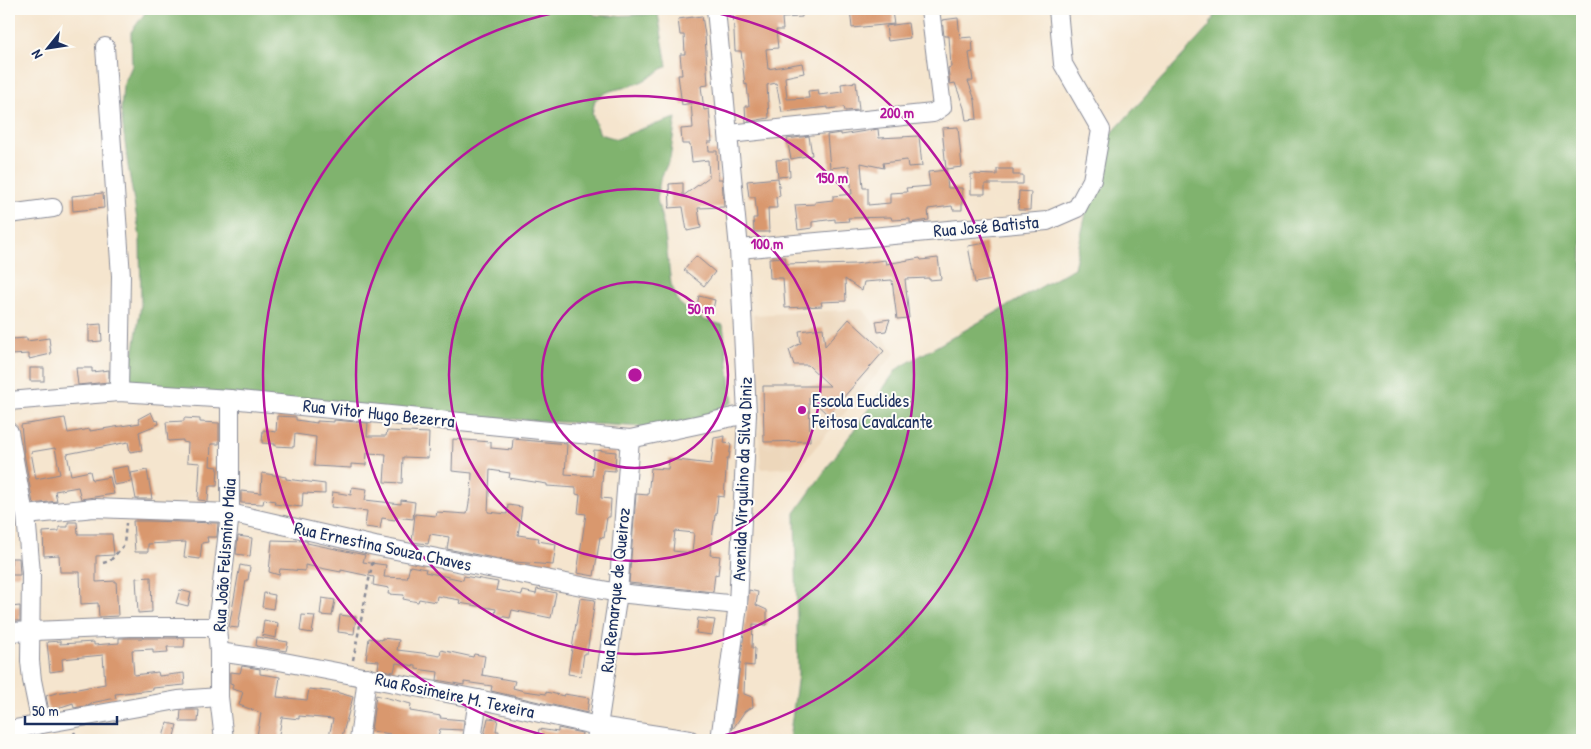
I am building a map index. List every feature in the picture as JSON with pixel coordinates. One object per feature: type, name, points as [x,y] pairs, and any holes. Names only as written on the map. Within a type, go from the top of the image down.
[{"type":"street","name":"Avenida Virgulino da Silva Diniz","points":[[716,9],[739,249],[747,414],[738,605],[720,740]]},
{"type":"street","points":[[729,134],[933,112],[942,107],[930,9]]},
{"type":"street","name":"Rua José Batista","points":[[739,249],[1047,221],[1077,208],[1092,180],[1101,130],[1063,64],[1058,9]]},
{"type":"street","points":[[105,46],[121,276],[120,392]]},
{"type":"street","points":[[9,214],[53,208]]},
{"type":"street","name":"Rua Vitor Hugo Bezerra","points":[[9,401],[120,392],[230,399],[630,439],[747,414]]},
{"type":"street","name":"Rua João Felismino Maia","points":[[224,740],[219,697],[217,627],[230,513],[230,399]]},
{"type":"street","points":[[9,432],[22,504],[26,515],[31,572],[31,670],[41,724]]},
{"type":"street","name":"Rua Remarque de Queiroz","points":[[597,733],[618,593],[630,439]]},
{"type":"street","name":"Rua Ernestina Souza Chaves","points":[[26,515],[94,508],[230,513],[375,546],[618,593],[738,605]]},
{"type":"street","points":[[9,632],[130,627],[217,627]]},
{"type":"street","name":"Rua Rosimeire M. Texeira","points":[[219,652],[350,674],[478,699],[597,733],[690,740]]},
{"type":"street","points":[[359,740],[367,678]]},
{"type":"street","points":[[9,730],[178,700],[219,697]]},
{"type":"street","points":[[472,740],[478,699]]},
{"type":"path","points":[[103,563],[110,561],[124,545],[126,537],[125,509]]},
{"type":"path","points":[[350,674],[375,546]]},
{"type":"shaded area","name":"Escola Euclides Feitosa Cavalcante","points":[[863,309],[895,353],[799,467],[761,469],[753,315]]},
{"type":"green space","points":[[148,9],[589,9],[595,15],[608,16],[658,14],[667,66],[640,82],[610,91],[601,96],[595,100],[592,114],[600,134],[617,139],[676,118],[670,158],[660,180],[657,199],[664,228],[671,284],[679,303],[689,311],[704,320],[723,325],[733,402],[693,421],[645,427],[408,413],[126,385],[141,305],[140,237],[121,111],[123,86],[132,66],[131,32]]},
{"type":"green space","points":[[1217,9],[1582,9],[1582,740],[789,740],[798,675],[795,513],[897,369],[1074,268],[1101,145],[1209,27]]},
{"type":"building","points":[[802,9],[802,17],[782,18],[783,30],[776,30],[778,48],[766,49],[768,69],[802,63],[804,73],[785,77],[787,99],[809,98],[808,91],[818,90],[819,95],[842,92],[841,84],[856,82],[859,110],[845,111],[844,107],[828,109],[828,107],[782,112],[776,83],[767,85],[769,118],[746,122],[745,106],[749,106],[747,84],[745,85],[741,51],[735,51],[733,12]]},
{"type":"building","points":[[850,9],[888,9],[888,13],[892,12],[894,24],[852,28]]},
{"type":"building","points":[[702,16],[708,85],[701,86],[704,110],[709,109],[712,142],[708,142],[709,151],[717,151],[718,179],[722,179],[724,207],[698,208],[701,228],[687,231],[683,207],[668,208],[670,206],[669,184],[683,183],[683,196],[709,177],[708,160],[692,162],[690,144],[682,144],[681,129],[693,128],[691,103],[682,105],[678,75],[682,75],[680,54],[685,54],[684,35],[680,35],[678,19]]},
{"type":"building","points":[[958,18],[960,38],[972,37],[973,52],[969,53],[973,81],[968,81],[975,100],[977,119],[966,120],[964,108],[955,83],[950,84],[948,68],[951,67],[949,36],[944,36],[942,20]]},
{"type":"building","points":[[908,23],[910,38],[888,41],[886,26]]},
{"type":"building","points":[[958,127],[962,167],[946,169],[942,128]]},
{"type":"building","points":[[878,129],[879,138],[919,136],[922,166],[908,167],[907,160],[883,163],[884,168],[861,163],[863,188],[868,188],[868,205],[890,203],[890,193],[907,192],[906,188],[930,186],[928,172],[946,170],[948,188],[962,188],[962,210],[953,210],[952,206],[928,209],[929,220],[910,223],[910,219],[892,220],[891,217],[848,218],[849,221],[835,222],[835,219],[812,222],[812,228],[798,230],[795,205],[815,204],[815,202],[833,200],[833,196],[852,194],[849,166],[830,168],[827,135],[841,133],[841,135]]},
{"type":"building","points":[[809,136],[812,155],[791,159],[787,139]]},
{"type":"building","points":[[789,159],[790,176],[778,177],[776,160]]},
{"type":"building","points":[[997,169],[1013,169],[1013,175],[1023,175],[1023,184],[985,184],[985,194],[971,194],[971,174],[997,175]]},
{"type":"building","points":[[778,178],[780,196],[776,197],[777,208],[768,208],[769,232],[754,232],[753,218],[757,218],[755,197],[749,197],[747,181]]},
{"type":"building","points":[[1019,191],[1031,192],[1030,210],[1018,210]]},
{"type":"building","points":[[103,193],[104,208],[73,211],[72,196]]},
{"type":"building","points":[[986,243],[992,280],[975,283],[968,246]]},
{"type":"building","points":[[696,256],[715,272],[704,286],[684,270]]},
{"type":"building","points":[[785,257],[786,264],[819,263],[819,265],[855,264],[885,260],[886,264],[920,258],[921,260],[938,258],[941,279],[905,279],[909,318],[897,319],[892,280],[864,282],[862,291],[845,279],[846,301],[821,302],[822,306],[785,308],[783,278],[770,278],[769,258]]},
{"type":"building","points":[[699,296],[715,300],[712,313],[696,309]]},
{"type":"building","points":[[849,319],[884,351],[828,415],[809,397],[810,441],[764,442],[763,386],[830,386],[808,365],[794,365],[789,350],[801,343],[799,331],[823,328],[825,346]]},
{"type":"building","points":[[890,319],[886,331],[878,332],[876,321]]},
{"type":"building","points":[[101,324],[102,341],[89,342],[89,325]]},
{"type":"building","points":[[27,338],[27,341],[49,338],[51,354],[29,359],[29,354],[11,355],[11,339]]},
{"type":"building","points":[[30,368],[44,368],[44,381],[30,381]]},
{"type":"building","points":[[76,368],[92,368],[92,372],[109,370],[109,382],[78,385]]},
{"type":"building","points":[[151,412],[155,421],[158,420],[159,424],[139,432],[142,450],[130,452],[128,442],[67,454],[71,475],[90,471],[92,480],[110,477],[114,494],[81,499],[78,487],[55,491],[57,501],[33,504],[21,425],[65,418],[68,433],[140,423],[138,419]],"holes":[[[55,448],[60,474],[36,479],[31,452]]]},
{"type":"building","points":[[277,416],[296,417],[296,420],[317,423],[317,421],[334,422],[334,420],[368,423],[367,436],[386,436],[387,431],[429,433],[428,458],[403,457],[402,483],[384,482],[386,454],[367,453],[366,465],[351,464],[351,468],[314,466],[316,437],[295,434],[294,447],[262,443],[263,430],[276,432]]},
{"type":"building","points":[[184,418],[200,419],[200,422],[219,423],[219,444],[211,444],[210,466],[218,467],[217,486],[209,486],[208,501],[198,500],[200,463],[187,462],[188,443],[183,442],[183,440],[168,441],[166,422],[184,421]]},
{"type":"building","points":[[725,436],[724,443],[731,444],[729,458],[727,458],[724,497],[718,496],[710,555],[720,556],[718,575],[715,574],[713,592],[629,583],[636,494],[648,495],[651,468],[668,469],[669,459],[711,464],[714,438]],"holes":[[[675,531],[694,533],[692,553],[673,551]]]},
{"type":"building","points":[[453,439],[491,442],[491,448],[512,450],[513,439],[567,444],[565,474],[592,476],[594,450],[616,452],[615,471],[603,470],[601,498],[611,499],[610,517],[607,517],[604,538],[600,537],[594,576],[577,573],[586,514],[578,513],[580,495],[576,494],[576,488],[547,486],[547,484],[509,478],[510,473],[490,470],[488,512],[507,514],[508,505],[522,507],[518,535],[539,538],[538,541],[556,544],[553,565],[515,562],[447,549],[449,537],[430,534],[428,544],[412,542],[415,514],[436,516],[437,512],[467,514],[471,497],[472,473],[452,471]]},
{"type":"building","points":[[128,466],[131,482],[114,485],[111,469]]},
{"type":"building","points":[[147,470],[152,499],[136,499],[131,473]]},
{"type":"building","points":[[262,473],[286,477],[286,479],[325,484],[325,494],[303,493],[302,507],[274,504],[275,501],[264,499],[263,504],[241,503],[241,491],[261,493]]},
{"type":"building","points":[[352,487],[367,489],[365,500],[401,504],[401,500],[415,502],[413,519],[396,517],[395,520],[382,518],[380,529],[365,527],[367,511],[331,507],[333,492],[351,495]]},
{"type":"building","points":[[133,521],[218,523],[217,537],[207,537],[208,542],[202,543],[200,559],[184,557],[186,542],[148,544],[148,552],[135,552]]},
{"type":"building","points":[[68,522],[77,522],[78,534],[112,534],[114,555],[96,556],[96,582],[116,581],[118,616],[99,617],[98,603],[81,604],[80,572],[60,572],[59,555],[44,556],[43,532],[59,531],[59,527],[68,527]]},
{"type":"building","points":[[238,536],[252,538],[250,556],[236,554]]},
{"type":"building","points":[[272,540],[307,541],[307,543],[365,555],[363,562],[386,565],[384,577],[407,578],[410,566],[426,569],[425,572],[463,580],[464,576],[498,582],[496,590],[522,595],[523,591],[536,594],[537,589],[556,593],[551,618],[512,610],[510,618],[495,615],[496,609],[459,603],[460,600],[437,596],[436,602],[419,599],[418,602],[403,599],[404,595],[388,594],[389,588],[373,585],[374,577],[341,570],[341,572],[305,565],[305,571],[280,569],[279,575],[269,572]]},
{"type":"building","points":[[11,558],[19,558],[20,575],[12,575]]},
{"type":"building","points":[[240,565],[250,567],[238,628],[229,627]]},
{"type":"building","points":[[151,577],[152,612],[138,613],[136,578]]},
{"type":"building","points":[[180,590],[191,593],[188,606],[176,603]]},
{"type":"building","points":[[749,590],[758,592],[756,605],[767,610],[767,625],[753,624],[752,648],[755,648],[754,666],[745,665],[744,694],[752,697],[753,707],[745,711],[732,730]]},
{"type":"building","points":[[264,593],[275,595],[273,609],[262,607]]},
{"type":"building","points":[[322,598],[335,600],[332,616],[320,615]]},
{"type":"building","points":[[580,598],[595,600],[587,653],[584,653],[581,676],[568,674]]},
{"type":"building","points":[[20,606],[20,621],[12,621],[11,607]]},
{"type":"building","points":[[302,615],[315,616],[312,633],[300,631]]},
{"type":"building","points":[[340,615],[356,617],[354,634],[338,632]]},
{"type":"building","points":[[698,618],[715,620],[712,635],[696,633]]},
{"type":"building","points":[[264,620],[278,623],[276,638],[262,635]]},
{"type":"building","points":[[257,637],[288,642],[286,651],[256,646]]},
{"type":"building","points":[[119,638],[185,638],[184,647],[167,647],[168,652],[153,653],[153,649],[132,650],[134,675],[158,672],[159,676],[184,673],[185,685],[115,694],[116,698],[91,703],[91,705],[74,708],[73,703],[49,711],[46,696],[105,684],[103,655],[62,659],[63,670],[50,672],[47,642],[60,641],[60,644],[94,642],[94,645],[119,643]]},
{"type":"building","points":[[369,638],[399,640],[397,650],[440,656],[441,650],[473,657],[474,654],[485,656],[482,675],[515,681],[513,688],[524,691],[589,698],[587,713],[491,691],[492,686],[464,682],[464,685],[437,680],[438,672],[416,669],[416,666],[396,663],[394,672],[378,669],[379,661],[366,660]]},
{"type":"building","points":[[242,666],[260,669],[260,674],[280,677],[277,697],[307,700],[309,689],[336,692],[353,697],[341,740],[328,740],[333,719],[299,716],[299,719],[282,717],[278,740],[257,736],[261,713],[239,705],[243,692],[232,689],[233,684],[230,683],[230,672],[240,673]]},
{"type":"building","points":[[376,695],[411,704],[410,711],[441,716],[440,718],[464,720],[463,730],[440,729],[437,740],[406,740],[389,737],[390,734],[371,731]]},
{"type":"building","points":[[181,710],[199,710],[198,722],[180,722]]},
{"type":"building","points":[[488,718],[498,719],[496,731],[499,731],[498,740],[483,740]]},
{"type":"building","points":[[167,723],[177,725],[173,740],[163,737]]},
{"type":"building","points":[[558,728],[582,733],[581,740],[537,740],[539,729],[558,732]]},
{"type":"place","name":"Escola Euclides Feitosa Cavalcante","points":[[802,410]]}]
